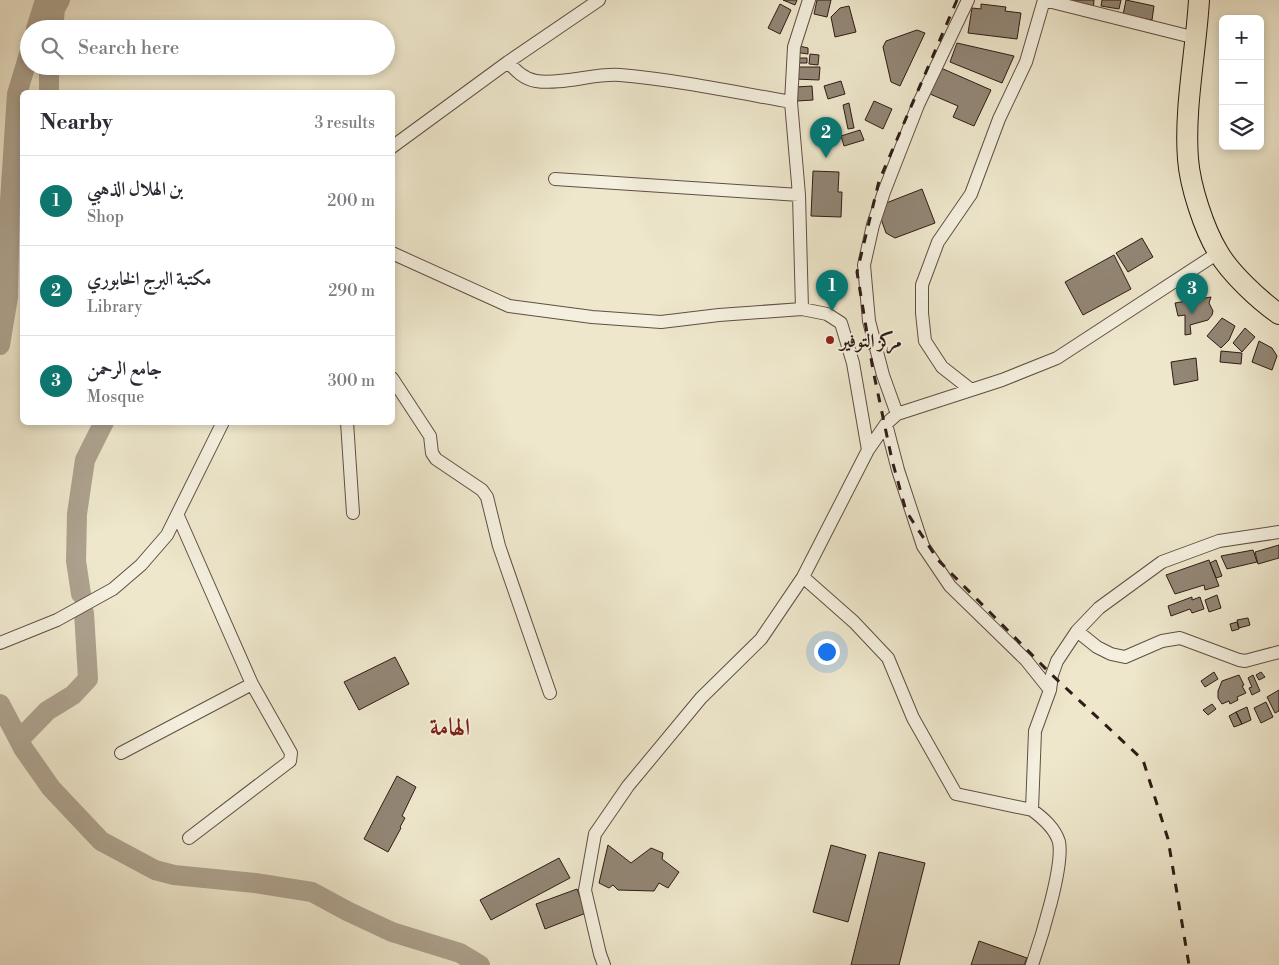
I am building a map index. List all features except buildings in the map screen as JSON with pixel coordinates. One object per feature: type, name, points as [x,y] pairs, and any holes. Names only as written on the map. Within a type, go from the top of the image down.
[{"type":"main road","points":[[1199,0],[1188,124],[1188,160],[1195,196],[1218,253],[1245,285],[1267,306],[1279,314]]},
{"type":"street","points":[[395,145],[508,62],[599,0]]},
{"type":"street","points":[[802,309],[799,196],[791,102],[794,47],[809,0]]},
{"type":"street","points":[[897,414],[883,375],[869,321],[864,265],[878,208],[914,114],[968,0]]},
{"type":"street","points":[[970,390],[942,367],[926,341],[922,313],[922,285],[938,242],[971,194],[998,119],[1026,62],[1044,0],[1196,38]]},
{"type":"street","points":[[508,62],[518,73],[536,81],[618,75],[791,102]]},
{"type":"street","points":[[555,179],[799,196]]},
{"type":"street","points":[[604,965],[585,890],[595,834],[628,786],[701,698],[761,639],[803,577],[868,450],[886,424],[897,414],[1002,380],[1057,358],[1218,253]]},
{"type":"street","points":[[395,255],[501,304],[518,307],[592,317],[660,322],[719,315],[802,309],[827,314],[841,323],[853,363],[868,450]]},
{"type":"street","points":[[395,383],[430,436],[432,453],[436,459],[482,490],[487,497],[499,546],[550,693]]},
{"type":"street","points":[[886,424],[906,497],[923,546],[950,586],[1026,660],[1050,690]]},
{"type":"street","points":[[0,643],[56,620],[113,589],[141,565],[167,535],[178,516],[222,425]]},
{"type":"street","points":[[347,425],[353,513]]},
{"type":"street","points":[[178,516],[252,684],[291,753],[290,761],[189,838]]},
{"type":"street","points":[[1032,810],[1035,731],[1050,690],[1056,662],[1077,631],[1099,608],[1162,562],[1219,541],[1279,532]]},
{"type":"street","points":[[803,577],[854,622],[888,658],[913,718],[956,794],[1032,810],[1046,820],[1058,840],[1060,858],[1055,883],[1032,965]]},
{"type":"street","points":[[1077,631],[1097,647],[1111,654],[1125,657],[1162,641],[1180,638],[1239,660],[1279,652]]},
{"type":"street","points":[[121,753],[252,684]]},
{"type":"waterway","points":[[39,20],[45,0]]},
{"type":"waterway","points":[[54,20],[55,9],[60,0]]},
{"type":"waterway","points":[[0,345],[8,297],[10,201],[17,94],[23,75]]},
{"type":"waterway","points":[[49,75],[49,90]]},
{"type":"waterway","points":[[81,594],[76,561],[77,514],[85,460],[102,425]]},
{"type":"waterway","points":[[84,613],[88,679],[73,695],[47,711],[19,740],[51,788],[101,841],[155,870],[174,875],[255,883],[312,892],[392,932],[460,953],[480,965]]},
{"type":"waterway","points":[[0,704],[19,740]]},
{"type":"railway","points":[[957,0],[879,181],[857,272],[873,370],[892,460],[906,511],[938,560],[1052,675],[1143,760],[1168,839],[1189,965]]},
{"type":"place","name":"مكتبة البرج الخابوري","points":[[826,158]]},
{"type":"place","name":"بن الهلال الذهبي","points":[[832,311]]},
{"type":"place","name":"جامع الرحمن","points":[[1192,314]]},
{"type":"place","name":"مركز التوفير","points":[[830,340]]},
{"type":"district","name":"الهامة","points":[[450,727]]}]
